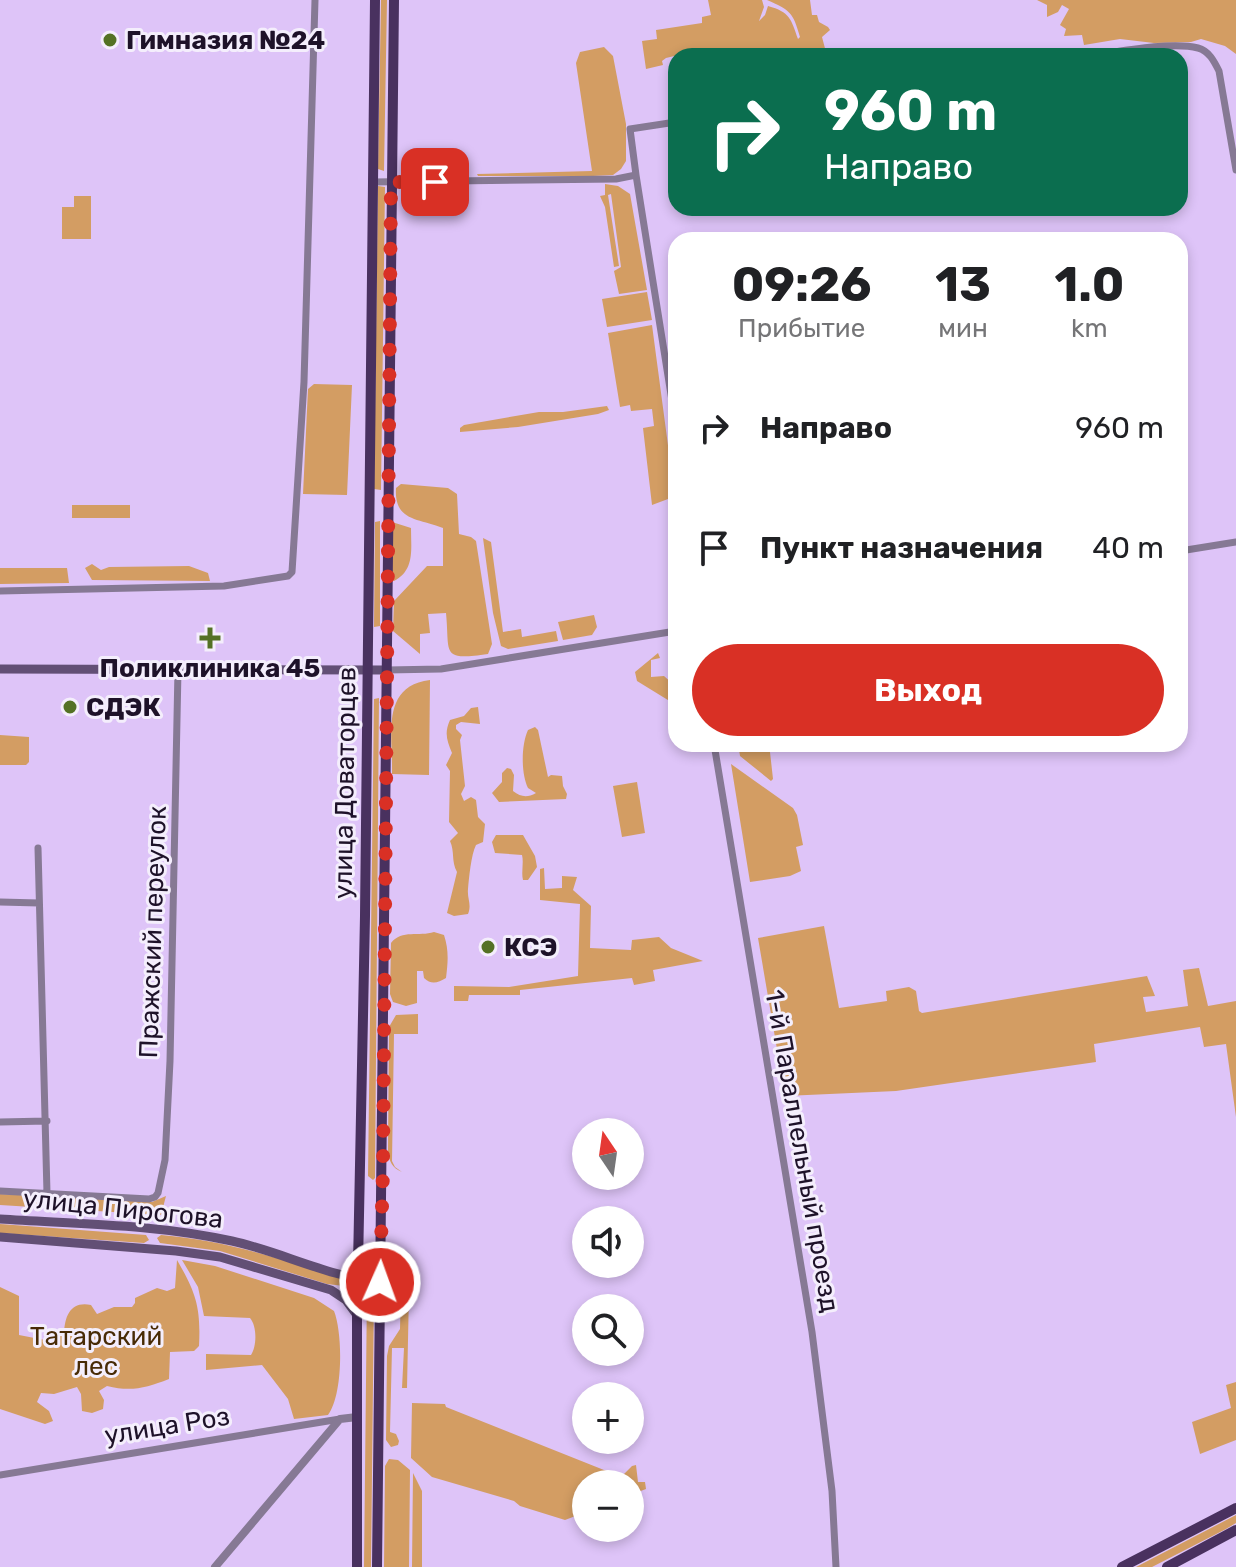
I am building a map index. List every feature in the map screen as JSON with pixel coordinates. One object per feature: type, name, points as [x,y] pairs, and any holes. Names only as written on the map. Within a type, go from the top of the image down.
[{"type":"main road","name":"улица Доваторцев","points":[[357,1567],[357,1315],[375,0]]},
{"type":"main road","name":"улица Доваторцев","points":[[377,1567],[394,0]]},
{"type":"main road","points":[[0,669],[387,670]]},
{"type":"main road","name":"улица Пирогова","points":[[0,1219],[156,1229],[235,1242],[358,1280],[380,1282]]},
{"type":"main road","points":[[154,1249],[156,1229]]},
{"type":"main road","name":"улица Пирогова","points":[[0,1237],[220,1257],[331,1290],[346,1300],[357,1315]]},
{"type":"main road","points":[[1122,1567],[1236,1508]]},
{"type":"main road","points":[[1167,1567],[1236,1530]]},
{"type":"street","points":[[0,591],[224,586],[278,578],[292,572],[304,382],[315,0]]},
{"type":"street","points":[[1142,48],[1199,48],[1212,57],[1219,71],[1236,170]]},
{"type":"street","points":[[668,123],[630,129],[668,376]]},
{"type":"street","points":[[372,182],[596,180],[636,175]]},
{"type":"street","points":[[1188,550],[1236,542]]},
{"type":"street","points":[[387,670],[441,669],[668,632]]},
{"type":"street","name":"Пражский переулок","points":[[47,1193],[149,1199],[158,1193],[165,1160],[169,1074],[178,670]]},
{"type":"street","name":"1-й Параллельный проезд","points":[[715,752],[812,1332],[832,1491],[836,1567]]},
{"type":"street","points":[[0,1191],[47,1193],[38,848]]},
{"type":"street","points":[[0,902],[39,903]]},
{"type":"street","points":[[0,1122],[47,1121]]},
{"type":"street","points":[[215,1567],[340,1419],[357,1417]]},
{"type":"street","name":"улица Роз","points":[[0,1475],[340,1419]]},
{"type":"green space","points":[[381,0],[387,0],[384,171],[378,169]]},
{"type":"green space","points":[[708,0],[762,0],[764,7],[759,21],[768,6],[781,11],[791,21],[798,39],[798,29],[790,13],[767,0],[810,0],[812,15],[817,15],[819,22],[830,30],[822,37],[825,48],[668,48],[668,58],[662,61],[663,65],[646,69],[642,41],[657,39],[656,30],[702,23],[702,17],[711,15]]},
{"type":"green space","points":[[1037,0],[1236,0],[1236,54],[1225,46],[1201,39],[1154,43],[1120,39],[1084,45],[1082,35],[1064,36],[1066,29],[1060,25],[1069,9],[1062,5],[1058,12],[1047,17],[1047,5]]},
{"type":"green space","points":[[604,47],[613,56],[626,124],[626,161],[621,169],[613,175],[593,176],[478,176],[592,171],[576,63],[580,52]]},
{"type":"green space","points":[[605,184],[618,186],[630,194],[647,290],[619,294],[614,271],[621,267],[611,194],[608,195],[619,266],[614,267],[605,207],[600,196],[605,195]]},
{"type":"green space","points":[[378,186],[385,187],[381,490],[374,489]]},
{"type":"green space","points":[[74,196],[91,196],[91,239],[62,239],[62,207],[74,207]]},
{"type":"green space","points":[[647,292],[652,320],[607,327],[602,299]]},
{"type":"green space","points":[[652,325],[668,445],[668,499],[652,505],[643,428],[654,426],[652,409],[631,411],[630,405],[620,407],[608,333]]},
{"type":"green space","points":[[314,384],[352,385],[347,495],[303,494],[308,389]]},
{"type":"green space","points":[[607,406],[609,410],[598,414],[518,427],[460,432],[464,425],[539,412]]},
{"type":"green space","points":[[401,484],[448,488],[457,494],[459,534],[476,541],[492,644],[488,654],[462,656],[450,652],[446,613],[428,614],[430,633],[420,634],[420,654],[393,631],[394,601],[427,566],[443,566],[443,528],[403,513],[396,499],[396,488]]},
{"type":"green space","points":[[72,505],[130,505],[130,518],[72,518]]},
{"type":"green space","points":[[380,521],[380,626],[374,627],[375,522]]},
{"type":"green space","points":[[392,522],[411,528],[409,565],[394,581],[392,580]]},
{"type":"green space","points":[[483,538],[491,542],[503,632],[521,629],[522,637],[556,631],[558,641],[508,649],[501,646],[493,613]]},
{"type":"green space","points":[[92,564],[101,570],[109,567],[189,566],[208,573],[210,581],[92,580],[85,568]]},
{"type":"green space","points":[[0,568],[67,568],[69,583],[0,584]]},
{"type":"green space","points":[[594,615],[597,627],[592,635],[563,640],[558,622]]},
{"type":"green space","points":[[658,653],[660,658],[651,660],[651,677],[664,676],[668,680],[668,700],[637,681],[635,672]]},
{"type":"green space","points":[[430,680],[429,775],[392,774],[391,729],[396,702],[414,684]]},
{"type":"green space","points":[[379,698],[373,1180],[368,1176],[374,699]]},
{"type":"green space","points":[[478,707],[480,724],[461,722],[456,729],[462,735],[465,786],[461,794],[464,801],[471,797],[476,800],[478,817],[485,824],[483,842],[476,845],[472,860],[468,914],[454,916],[447,913],[457,872],[450,841],[458,833],[449,822],[450,771],[446,765],[452,753],[447,729],[450,720]]},
{"type":"green space","points":[[535,727],[548,777],[562,776],[566,799],[499,802],[492,793],[502,782],[502,773],[507,768],[514,775],[513,791],[524,796],[536,793],[528,788],[523,759],[528,730]]},
{"type":"green space","points":[[0,735],[29,737],[29,762],[26,765],[0,765]]},
{"type":"green space","points":[[739,752],[770,752],[773,779],[771,781],[740,756]]},
{"type":"green space","points":[[731,764],[793,808],[803,845],[796,847],[801,871],[790,876],[750,882]]},
{"type":"green space","points":[[637,782],[645,833],[622,837],[613,786]]},
{"type":"green space","points":[[496,835],[523,835],[535,856],[537,867],[528,880],[523,880],[522,855],[495,853],[492,842]]},
{"type":"green space","points":[[544,868],[545,889],[562,888],[562,876],[577,877],[573,890],[591,906],[590,948],[631,950],[632,940],[659,937],[671,948],[703,961],[653,970],[655,981],[634,985],[632,978],[520,990],[520,995],[469,995],[468,1001],[454,1001],[454,986],[509,987],[578,976],[580,904],[540,900],[540,869]]},
{"type":"green space","points":[[824,926],[839,1008],[887,1001],[886,991],[909,987],[916,991],[922,1013],[1147,976],[1155,996],[1143,997],[1146,1012],[1188,1006],[1183,970],[1199,968],[1208,1006],[1236,1001],[1236,1117],[1226,1044],[1204,1047],[1200,1027],[1094,1044],[1096,1062],[896,1091],[785,1096],[758,938]]},
{"type":"green space","points":[[434,932],[444,935],[446,940],[446,978],[432,982],[424,978],[423,971],[417,971],[417,1003],[406,1006],[393,1002],[390,994],[391,943],[400,936]]},
{"type":"green space","points":[[418,1014],[418,1034],[394,1034],[392,1161],[395,1167],[389,1158],[388,1151],[389,1027],[396,1015]]},
{"type":"green space","points":[[0,1194],[152,1202],[166,1196],[161,1215],[0,1205]]},
{"type":"green space","points":[[0,1224],[146,1235],[149,1240],[144,1243],[0,1233]]},
{"type":"green space","points":[[161,1235],[207,1241],[275,1257],[341,1278],[344,1286],[327,1284],[220,1251],[160,1243],[157,1238]]},
{"type":"green space","name":"Татарский лес","points":[[177,1260],[196,1301],[199,1346],[194,1351],[170,1352],[169,1379],[138,1388],[107,1386],[99,1391],[104,1400],[103,1409],[92,1413],[82,1411],[81,1394],[77,1387],[54,1394],[41,1393],[37,1402],[49,1411],[53,1421],[45,1424],[0,1409],[0,1287],[19,1296],[19,1335],[50,1341],[64,1333],[70,1311],[78,1305],[91,1305],[97,1314],[114,1307],[132,1307],[135,1298],[157,1288],[167,1291],[175,1288]]},
{"type":"green space","points":[[182,1260],[215,1266],[314,1298],[334,1311],[340,1364],[337,1394],[328,1415],[294,1419],[288,1399],[262,1365],[206,1370],[206,1354],[251,1355],[255,1341],[254,1326],[250,1318],[204,1316],[198,1287]]},
{"type":"green space","points":[[370,1287],[374,1293],[371,1567],[364,1567],[367,1289]]},
{"type":"green space","points":[[401,1290],[409,1292],[407,1388],[402,1388],[404,1348],[392,1348],[390,1432],[396,1434],[399,1441],[398,1445],[391,1447],[386,1440],[387,1356],[389,1346],[400,1329]]},
{"type":"green space","points":[[1236,1382],[1236,1440],[1200,1454],[1192,1422],[1231,1408],[1226,1385]]},
{"type":"green space","points":[[412,1403],[445,1404],[604,1470],[572,1470],[572,1517],[565,1520],[432,1477],[411,1458]]},
{"type":"green space","points":[[389,1459],[398,1460],[410,1470],[409,1567],[384,1567],[385,1466]]},
{"type":"green space","points":[[413,1473],[422,1491],[422,1567],[412,1567]]},
{"type":"green space","points":[[1236,1515],[1236,1523],[1226,1529],[1152,1567],[1136,1567]]},
{"type":"place","name":"Гимназия №24","points":[[110,40]]},
{"type":"place","name":"Поликлиника 45","points":[[210,638]]},
{"type":"place","name":"СДЭК","points":[[70,707]]},
{"type":"place","name":"КСЭ","points":[[488,947]]},
{"type":"route","points":[[380,1282],[391,182],[435,182]]}]
